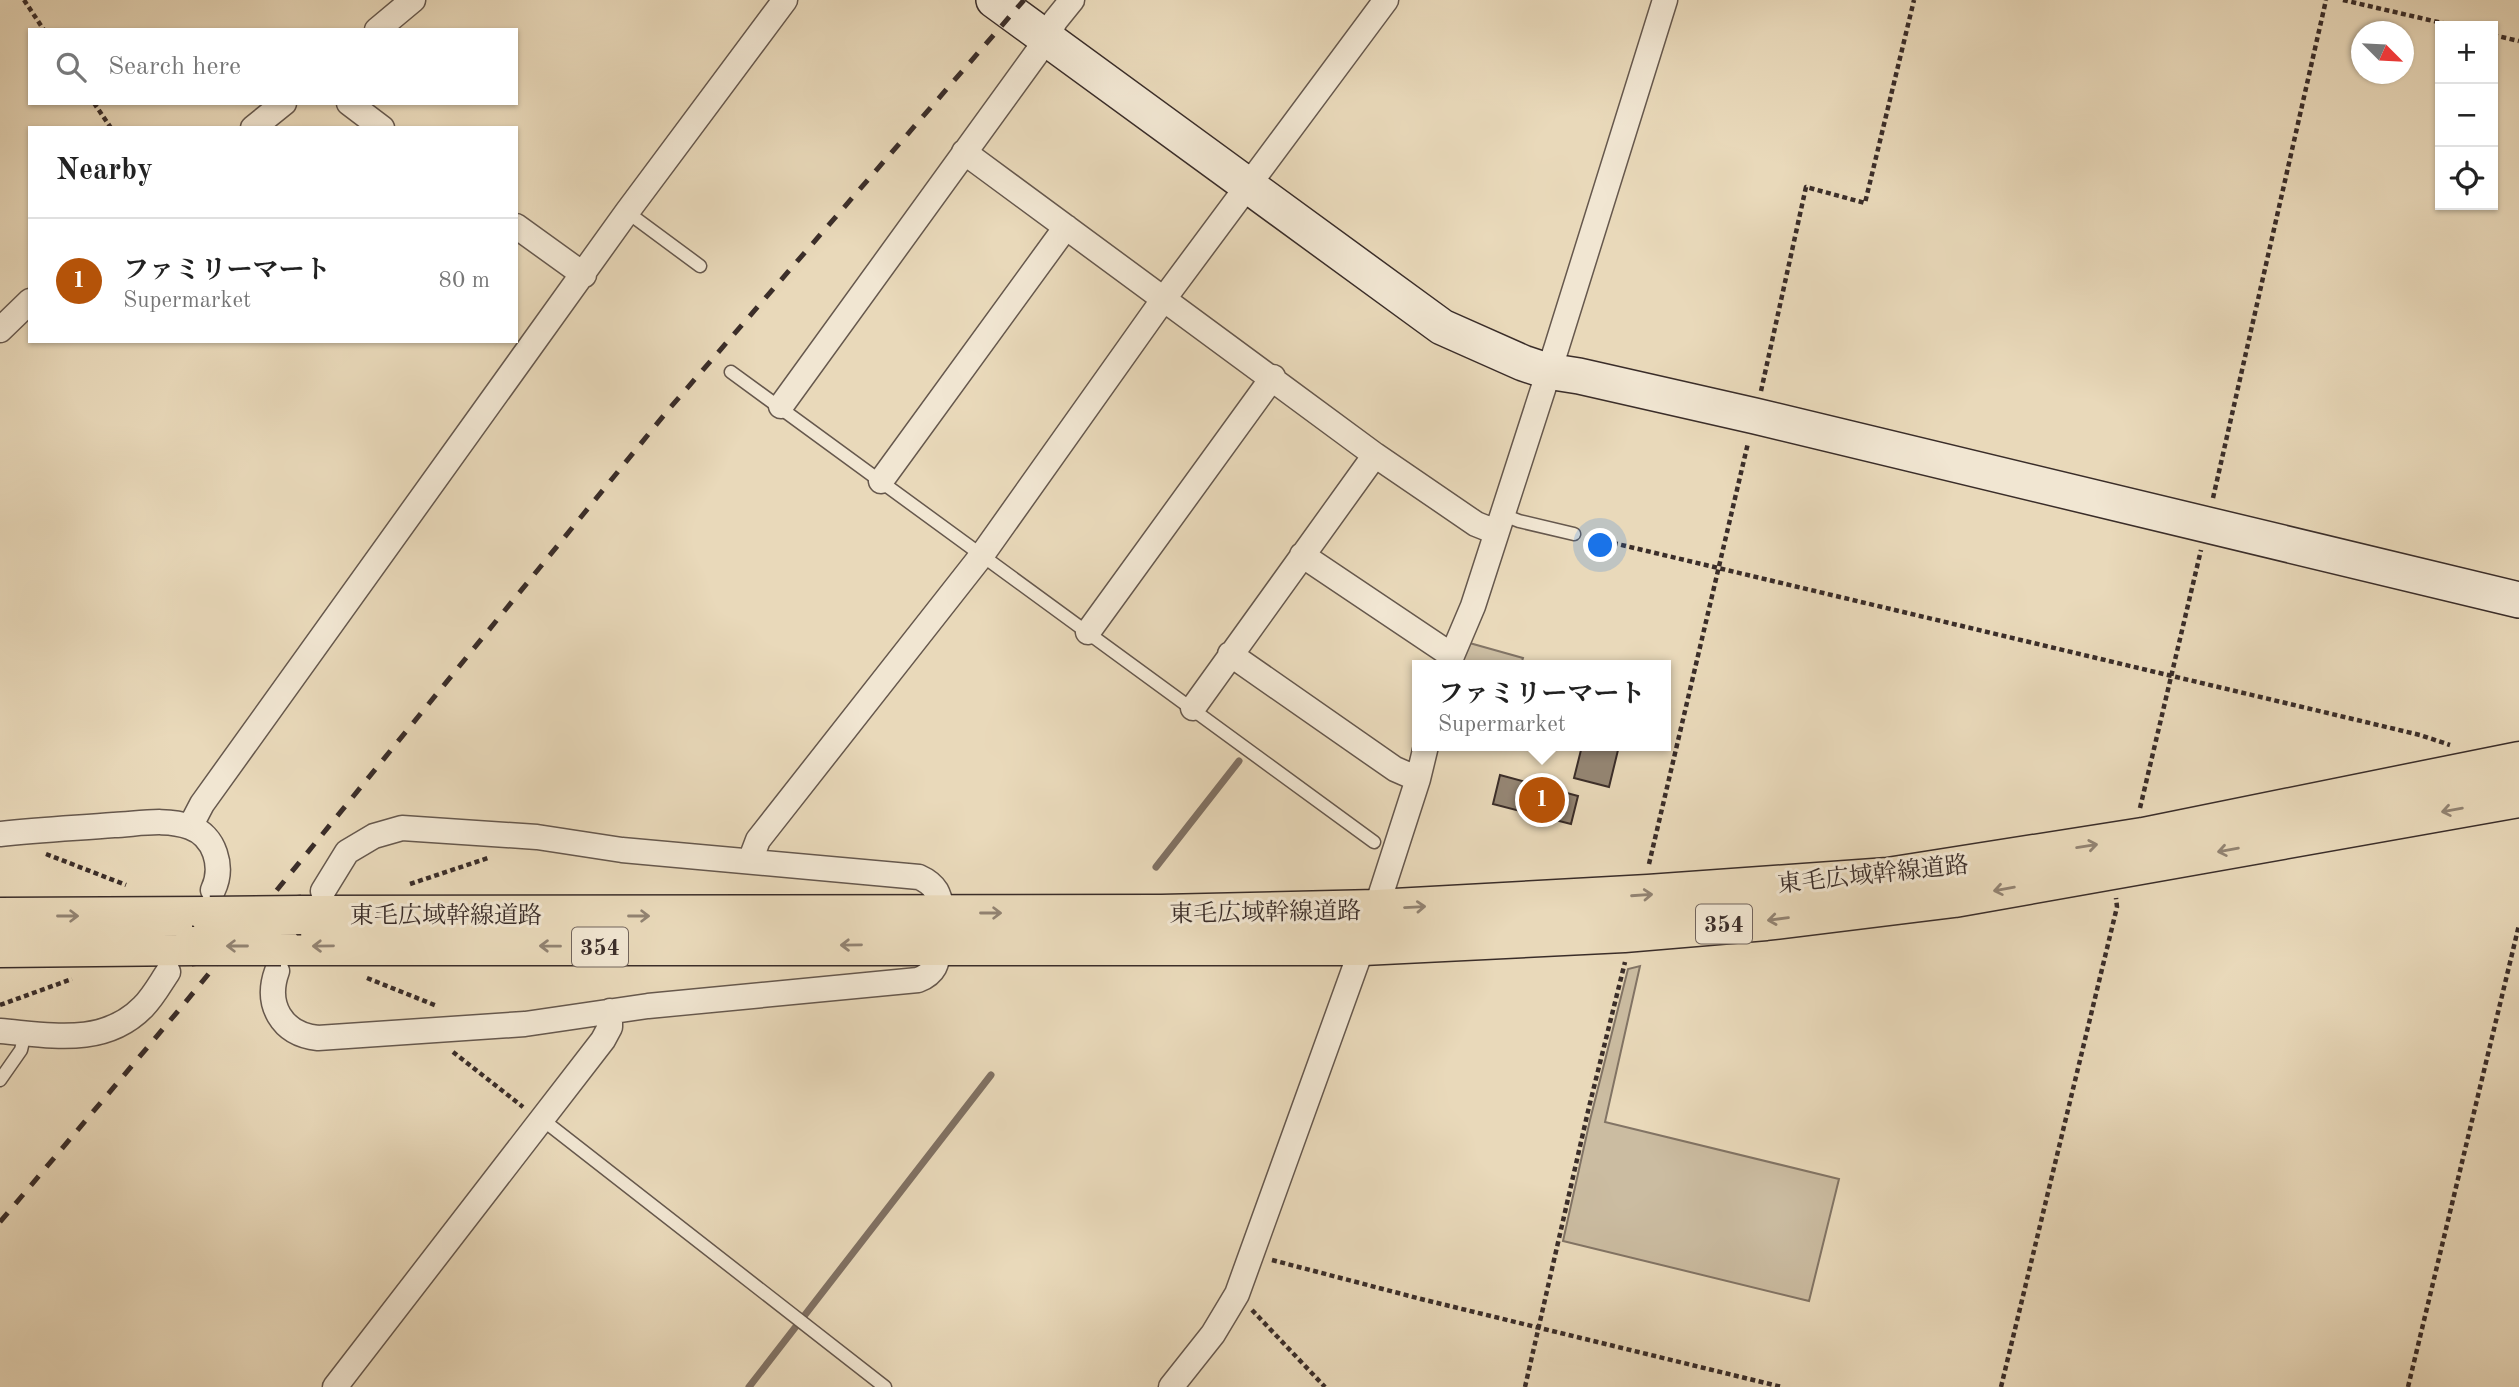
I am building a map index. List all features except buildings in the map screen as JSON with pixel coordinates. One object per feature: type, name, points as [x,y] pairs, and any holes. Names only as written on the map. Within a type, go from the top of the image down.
[{"type":"highway","name":"東毛広域幹線道路","points":[[0,917],[196,931],[279,959],[677,947],[1161,914],[1376,909],[1625,896],[1888,877],[2143,837],[2519,761]]},
{"type":"highway","name":"東毛広域幹線道路","points":[[0,948],[196,931],[312,903],[711,916],[942,929],[1363,946],[1624,933],[1766,921],[1941,900],[2519,798]]},
{"type":"street","points":[[379,28],[413,0]]},
{"type":"street","points":[[190,827],[202,804],[627,212],[785,0]]},
{"type":"street","points":[[994,0],[1442,327],[1523,363],[1547,371],[1755,416],[2519,600]]},
{"type":"street","points":[[781,406],[1047,39],[1055,21],[1072,0]]},
{"type":"street","points":[[750,861],[758,840],[982,555],[1163,300],[1386,0]]},
{"type":"street","points":[[1302,555],[1449,660],[1472,606],[1665,0]]},
{"type":"street","points":[[255,126],[282,105]]},
{"type":"street","points":[[352,105],[379,126]]},
{"type":"street","points":[[964,152],[1163,300],[1273,377],[1375,455],[1476,524],[1498,523]]},
{"type":"street","points":[[518,227],[584,275]]},
{"type":"street","points":[[881,481],[1066,227]]},
{"type":"street","points":[[0,330],[28,303]]},
{"type":"street","points":[[1088,632],[1273,377]]},
{"type":"street","points":[[1193,708],[1375,455]]},
{"type":"street","points":[[1230,654],[1395,769],[1418,779]]},
{"type":"street","points":[[1171,1387],[1213,1334],[1237,1294],[1376,909],[1425,751]]},
{"type":"street","points":[[0,834],[158,823],[190,827],[204,834],[218,861],[218,872],[196,931],[142,1009],[108,1031],[81,1036],[0,1031]]},
{"type":"street","points":[[279,959],[272,985],[273,1002],[284,1021],[300,1034],[318,1038],[436,1019],[524,1024],[610,1011],[918,980],[933,972],[942,929],[939,893],[935,886],[919,877],[622,850],[537,837],[402,828],[374,836],[346,852],[312,903]]},
{"type":"street","points":[[335,1387],[603,1040],[610,1027],[610,1011]]},
{"type":"lane","points":[[627,212],[700,266]]},
{"type":"lane","points":[[731,372],[1374,842]]},
{"type":"lane","points":[[1498,523],[1519,521],[1574,534]]},
{"type":"lane","points":[[0,1080],[21,1050],[25,1033]]},
{"type":"lane","points":[[543,1120],[885,1387]]},
{"type":"path","points":[[24,0],[43,28]]},
{"type":"path","points":[[1649,861],[1720,567],[1806,187],[1866,203],[1914,0]]},
{"type":"path","points":[[2144,792],[2326,0]]},
{"type":"path","points":[[2343,0],[2435,21]]},
{"type":"path","points":[[2498,36],[2519,41]]},
{"type":"path","points":[[95,105],[110,126]]},
{"type":"path","points":[[1574,534],[2444,742],[2450,745],[2455,754],[2457,775]]},
{"type":"path","points":[[41,852],[123,884]]},
{"type":"path","points":[[415,882],[495,855]]},
{"type":"path","points":[[2001,1387],[2117,907],[2116,899]]},
{"type":"path","points":[[2408,1387],[2519,925]]},
{"type":"path","points":[[1525,1387],[1625,961]]},
{"type":"path","points":[[0,1005],[78,977]]},
{"type":"path","points":[[364,977],[436,1019],[441,1042],[543,1120]]},
{"type":"path","points":[[1251,1255],[1782,1387]]},
{"type":"path","points":[[1237,1294],[1325,1387]]},
{"type":"shaded area","points":[[1466,642],[1523,658],[1522,660],[1461,660]]},
{"type":"shaded area","points":[[1640,966],[1605,1122],[1839,1179],[1809,1301],[1563,1241],[1628,969]]},
{"type":"waterway","points":[[1156,867],[1239,761]]},
{"type":"waterway","points":[[749,1387],[991,1075]]},
{"type":"railway","points":[[0,1222],[184,1004],[669,409],[1024,0]]},
{"type":"place","name":"ファミリーマート","points":[[1542,800]]}]
